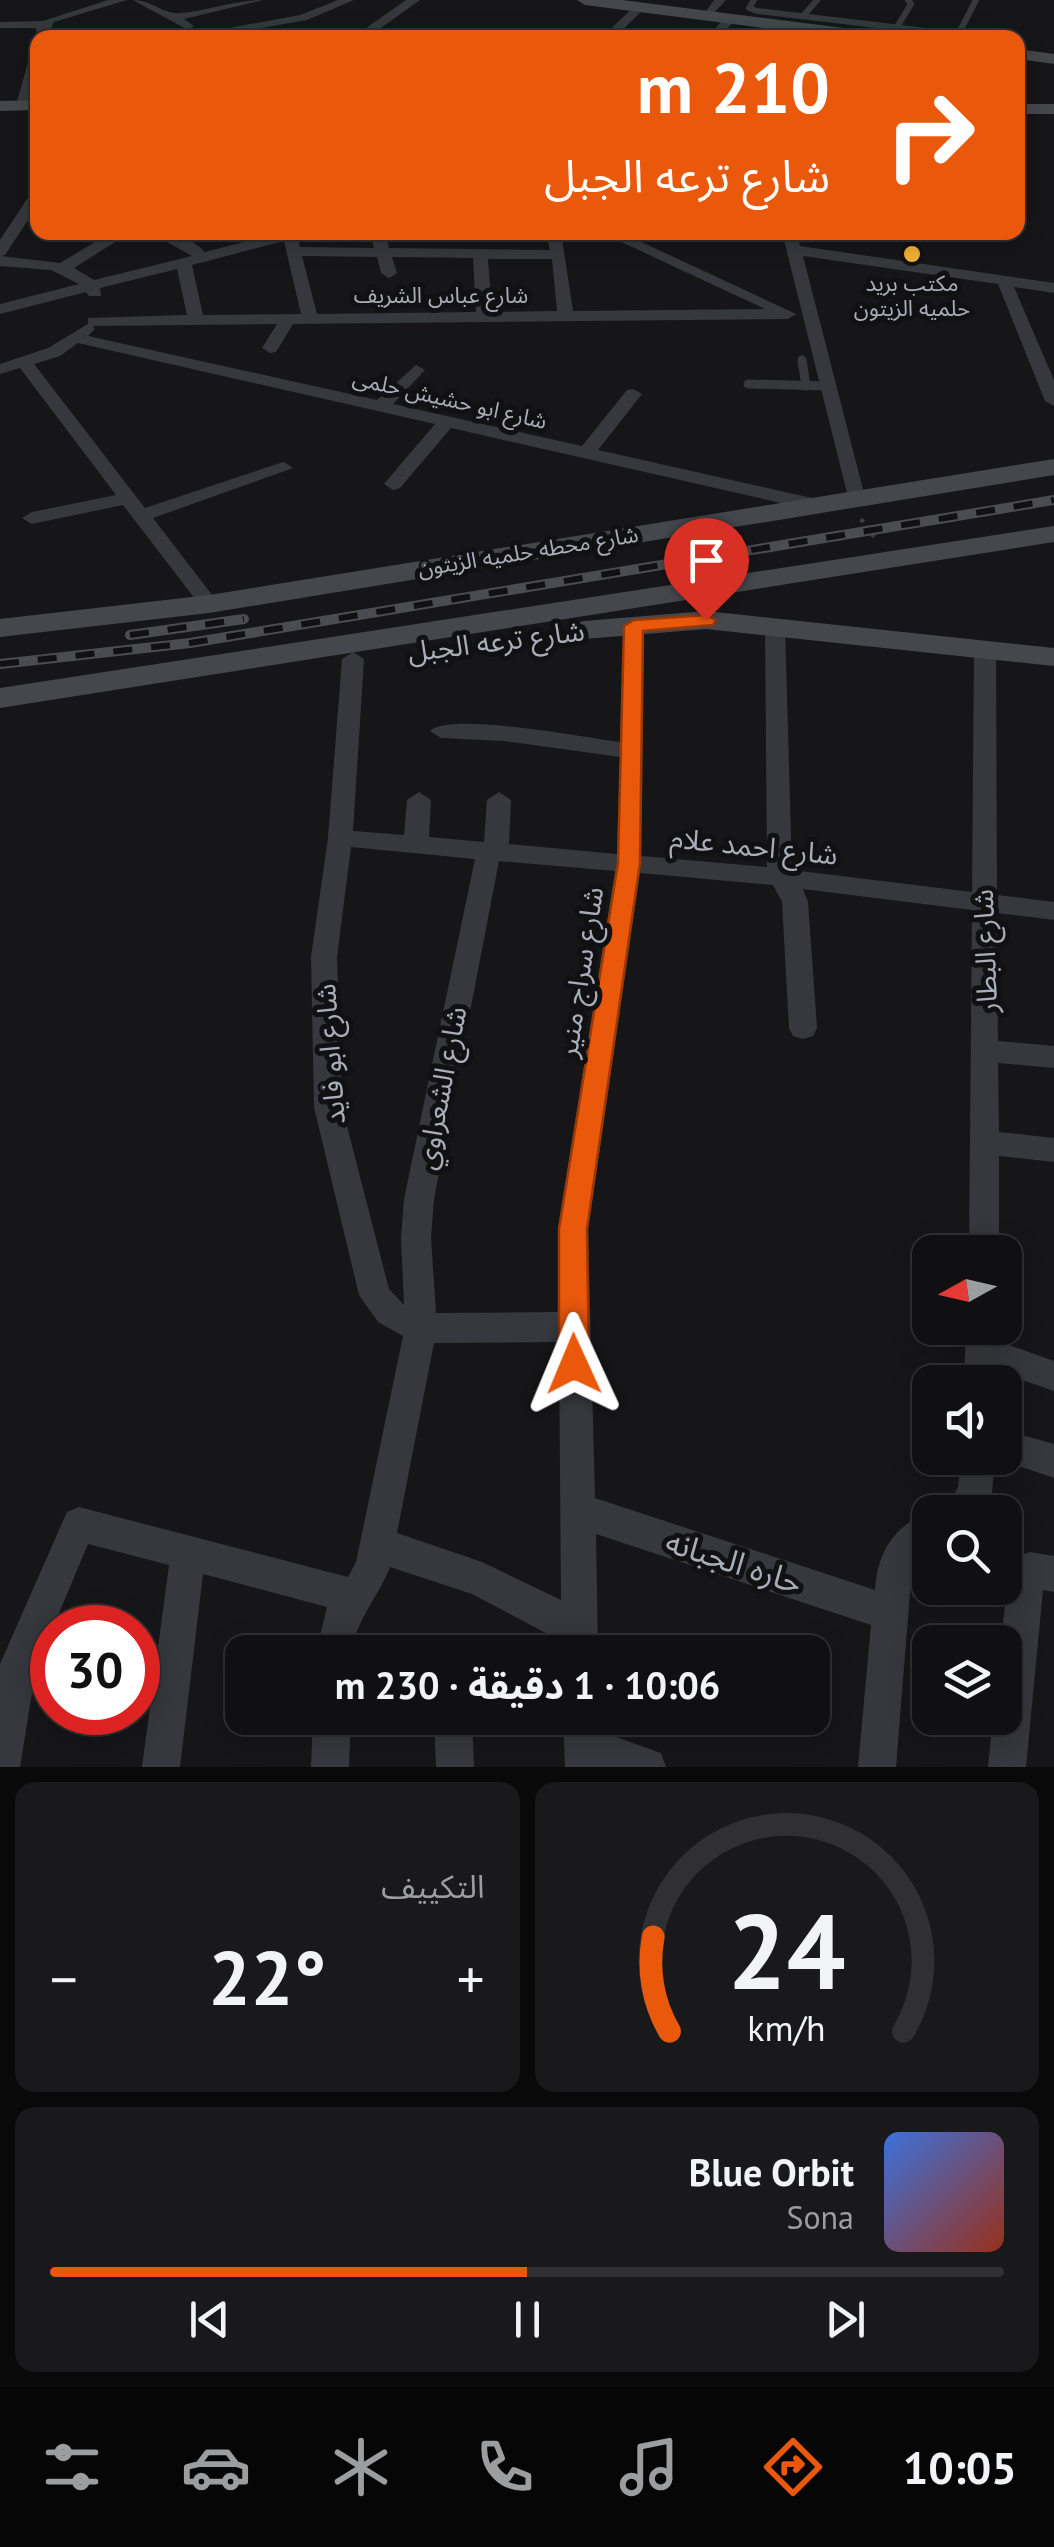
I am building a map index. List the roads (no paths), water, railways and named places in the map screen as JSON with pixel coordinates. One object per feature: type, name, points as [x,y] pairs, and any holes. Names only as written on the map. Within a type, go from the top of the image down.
[{"type":"street","points":[[0,27],[45,24],[122,0]]},
{"type":"street","points":[[142,0],[195,30]]},
{"type":"street","points":[[174,18],[257,0]]},
{"type":"street","points":[[242,30],[323,12],[348,0]]},
{"type":"street","points":[[370,30],[414,0]]},
{"type":"street","points":[[586,0],[873,30]]},
{"type":"street","points":[[725,12],[740,0]]},
{"type":"street","points":[[613,30],[633,4]]},
{"type":"street","points":[[244,9],[277,24]]},
{"type":"street","points":[[43,30],[45,24]]},
{"type":"street","points":[[0,27],[30,34]]},
{"type":"street","points":[[1025,55],[1054,58]]},
{"type":"street","points":[[0,106],[29,106]]},
{"type":"street","points":[[1025,109],[1054,110]]},
{"type":"street","points":[[0,252],[30,205]]},
{"type":"street","points":[[61,269],[110,240]]},
{"type":"street","points":[[175,240],[192,247],[202,258]]},
{"type":"street","points":[[295,240],[310,318]]},
{"type":"street","points":[[0,308],[264,242],[295,240],[383,252],[558,255]]},
{"type":"street","points":[[379,240],[389,273]]},
{"type":"street","points":[[555,240],[565,317]]},
{"type":"street","points":[[625,240],[812,324]]},
{"type":"street","points":[[859,506],[794,240],[1054,288]]},
{"type":"street","points":[[480,254],[484,318]]},
{"type":"street","points":[[0,262],[61,269],[92,287],[99,303],[94,321],[77,338],[25,363],[0,369]]},
{"type":"street","points":[[184,263],[196,320]]},
{"type":"street","points":[[1004,281],[1054,401]]},
{"type":"street","name":"شارع عباس الشريف","points":[[94,321],[788,314]]},
{"type":"street","points":[[270,348],[288,319]]},
{"type":"street","name":"شارع ابو حشيش حلمى","points":[[77,338],[812,504]]},
{"type":"street","points":[[25,363],[209,604]]},
{"type":"street","points":[[381,406],[416,370]]},
{"type":"street","points":[[586,453],[633,394]]},
{"type":"street","points":[[394,484],[447,422]]},
{"type":"street","name":"شارع محطه حلميه الزيتون","points":[[0,628],[209,604],[812,504],[859,506],[1054,467]]},
{"type":"street","points":[[142,515],[284,468]]},
{"type":"street","points":[[32,518],[128,498]]},
{"type":"street","points":[[0,698],[1054,534]]},
{"type":"street","points":[[746,582],[764,625],[780,877],[790,886],[795,902],[802,1028]]},
{"type":"street","name":"شارع ترعه الجبل","points":[[0,718],[353,659],[518,636],[693,620],[1054,657]]},
{"type":"street","name":"شارع سراج منير","points":[[580,1635],[573,1229],[629,863],[634,626]]},
{"type":"street","name":"شارع البطار","points":[[984,1235],[988,1051],[982,903],[985,650]]},
{"type":"street","points":[[0,686],[266,657]]},
{"type":"street","name":"شارع ابو فايد","points":[[353,659],[340,838],[324,957],[328,1107],[375,1295],[401,1323],[421,1328]]},
{"type":"street","points":[[441,730],[632,751]]},
{"type":"street","points":[[416,844],[419,800]]},
{"type":"street","name":"شارع الشعراوي","points":[[336,1635],[338,1618],[368,1580],[378,1546],[421,1328],[416,1253],[419,1199],[493,850],[499,800]]},
{"type":"street","name":"شارع احمد علام","points":[[340,838],[780,877],[1054,911]]},
{"type":"street","points":[[988,1051],[1054,1057]]},
{"type":"street","points":[[987,1143],[1054,1150]]},
{"type":"street","points":[[421,1328],[574,1327]]},
{"type":"street","points":[[981,1354],[1054,1376]]},
{"type":"street","points":[[1022,1451],[1054,1461]]},
{"type":"street","name":"حاره الجبانه","points":[[577,1510],[892,1614]]},
{"type":"street","points":[[1,1767],[8,1668],[80,1524],[356,1597]]},
{"type":"street","points":[[877,1767],[895,1564],[912,1541]]},
{"type":"street","points":[[378,1546],[430,1558],[481,1576],[532,1601],[572,1635]]},
{"type":"street","points":[[160,1767],[188,1552]]},
{"type":"street","points":[[1007,1767],[1026,1576],[1042,1572]]},
{"type":"street","points":[[330,1767],[331,1735]]},
{"type":"street","points":[[454,1735],[455,1767]]},
{"type":"street","points":[[583,1743],[647,1767]]},
{"type":"lane","points":[[754,0],[749,6],[752,10],[804,15],[847,27]]},
{"type":"lane","points":[[804,15],[817,0]]},
{"type":"lane","points":[[892,30],[911,4],[908,0]]},
{"type":"lane","points":[[959,30],[976,0]]},
{"type":"lane","points":[[802,360],[806,386]]},
{"type":"lane","points":[[748,384],[828,386]]},
{"type":"railway","points":[[0,664],[190,643],[1054,500]]},
{"type":"railway","points":[[130,635],[244,619]]},
{"type":"place","name":"مكتب بريد حلميه الزيتون","points":[[912,254]]}]
